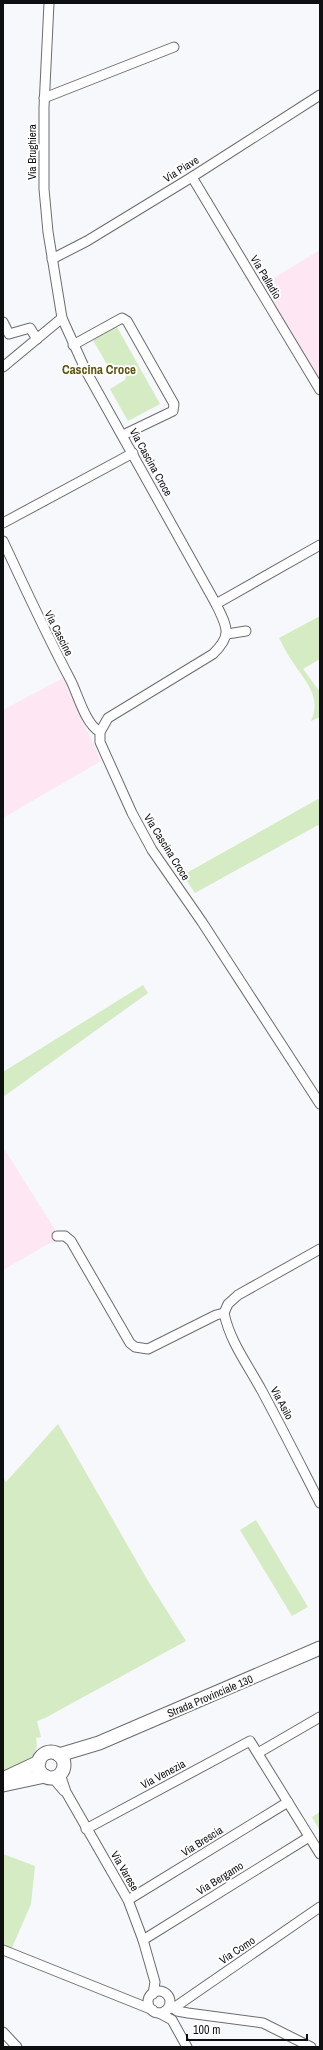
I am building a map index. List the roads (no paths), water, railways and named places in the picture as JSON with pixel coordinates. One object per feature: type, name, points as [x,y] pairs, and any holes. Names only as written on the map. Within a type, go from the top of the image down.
[{"type":"street","name":"Via Brughiera","points":[[49,3],[44,98],[44,189],[52,259],[59,300]]},
{"type":"street","points":[[44,98],[174,47]]},
{"type":"street","name":"Via Piave","points":[[52,259],[87,241],[192,177],[320,95]]},
{"type":"street","name":"Via Palladio","points":[[192,177],[320,390]]},
{"type":"street","name":"Via Cascina Croce","points":[[59,300],[62,318],[73,345],[216,604],[227,627],[227,634]]},
{"type":"street","points":[[3,367],[62,318]]},
{"type":"street","points":[[73,345],[122,318],[127,320],[174,404],[173,411],[123,435]]},
{"type":"street","points":[[3,322],[9,334],[30,328],[37,339]]},
{"type":"street","points":[[3,523],[133,453]]},
{"type":"street","name":"Via Cascine","points":[[3,541],[35,614],[70,679],[92,726],[100,732]]},
{"type":"street","points":[[216,604],[320,545]]},
{"type":"street","points":[[100,732],[108,718],[214,654],[225,642],[227,634],[246,632]]},
{"type":"street","name":"Via Cascina Croce","points":[[100,732],[100,742],[106,758],[132,813],[152,850],[202,922],[320,1104]]},
{"type":"street","points":[[57,1236],[66,1236],[72,1241],[130,1343],[135,1347],[148,1349],[216,1315],[224,1313],[228,1304],[238,1295],[320,1249]]},
{"type":"street","name":"Via Asilo","points":[[224,1313],[228,1329],[234,1342],[271,1408],[320,1503]]},
{"type":"street","name":"Strada Provinciale 130","points":[[59,1755],[99,1743],[320,1648]]},
{"type":"street","points":[[320,1717],[258,1753],[320,1854]]},
{"type":"street","name":"Via Venezia","points":[[86,1829],[250,1741],[258,1753]]},
{"type":"street","name":"Strada Provinciale 130","points":[[55,1774],[73,1759],[99,1743]]},
{"type":"street","points":[[3,1779],[39,1762],[47,1753],[59,1755],[64,1761],[55,1774],[3,1785]]},
{"type":"street","points":[[39,1762],[40,1770],[55,1774]]},
{"type":"street","name":"Via Varese","points":[[55,1774],[128,1900],[143,1940],[150,1967],[155,1982],[149,2003],[164,2009],[166,1994],[150,1967]]},
{"type":"street","name":"Via Brescia","points":[[128,1900],[288,1802]]},
{"type":"street","name":"Via Bergamo","points":[[143,1940],[309,1837]]},
{"type":"street","name":"Via Como","points":[[164,2009],[188,1998],[320,1907]]},
{"type":"street","points":[[3,1950],[133,2003],[192,2014],[263,2023],[311,2047]]},
{"type":"street","points":[[133,2003],[159,1991],[166,1994]]},
{"type":"street","points":[[188,1998],[188,2007],[192,2014]]},
{"type":"street","points":[[164,2009],[187,2047]]},
{"type":"street","points":[[176,2027],[180,2017],[192,2014]]},
{"type":"street","points":[[3,2032],[17,2047]]},
{"type":"district","name":"Cascina Croce","points":[[99,369]]}]
